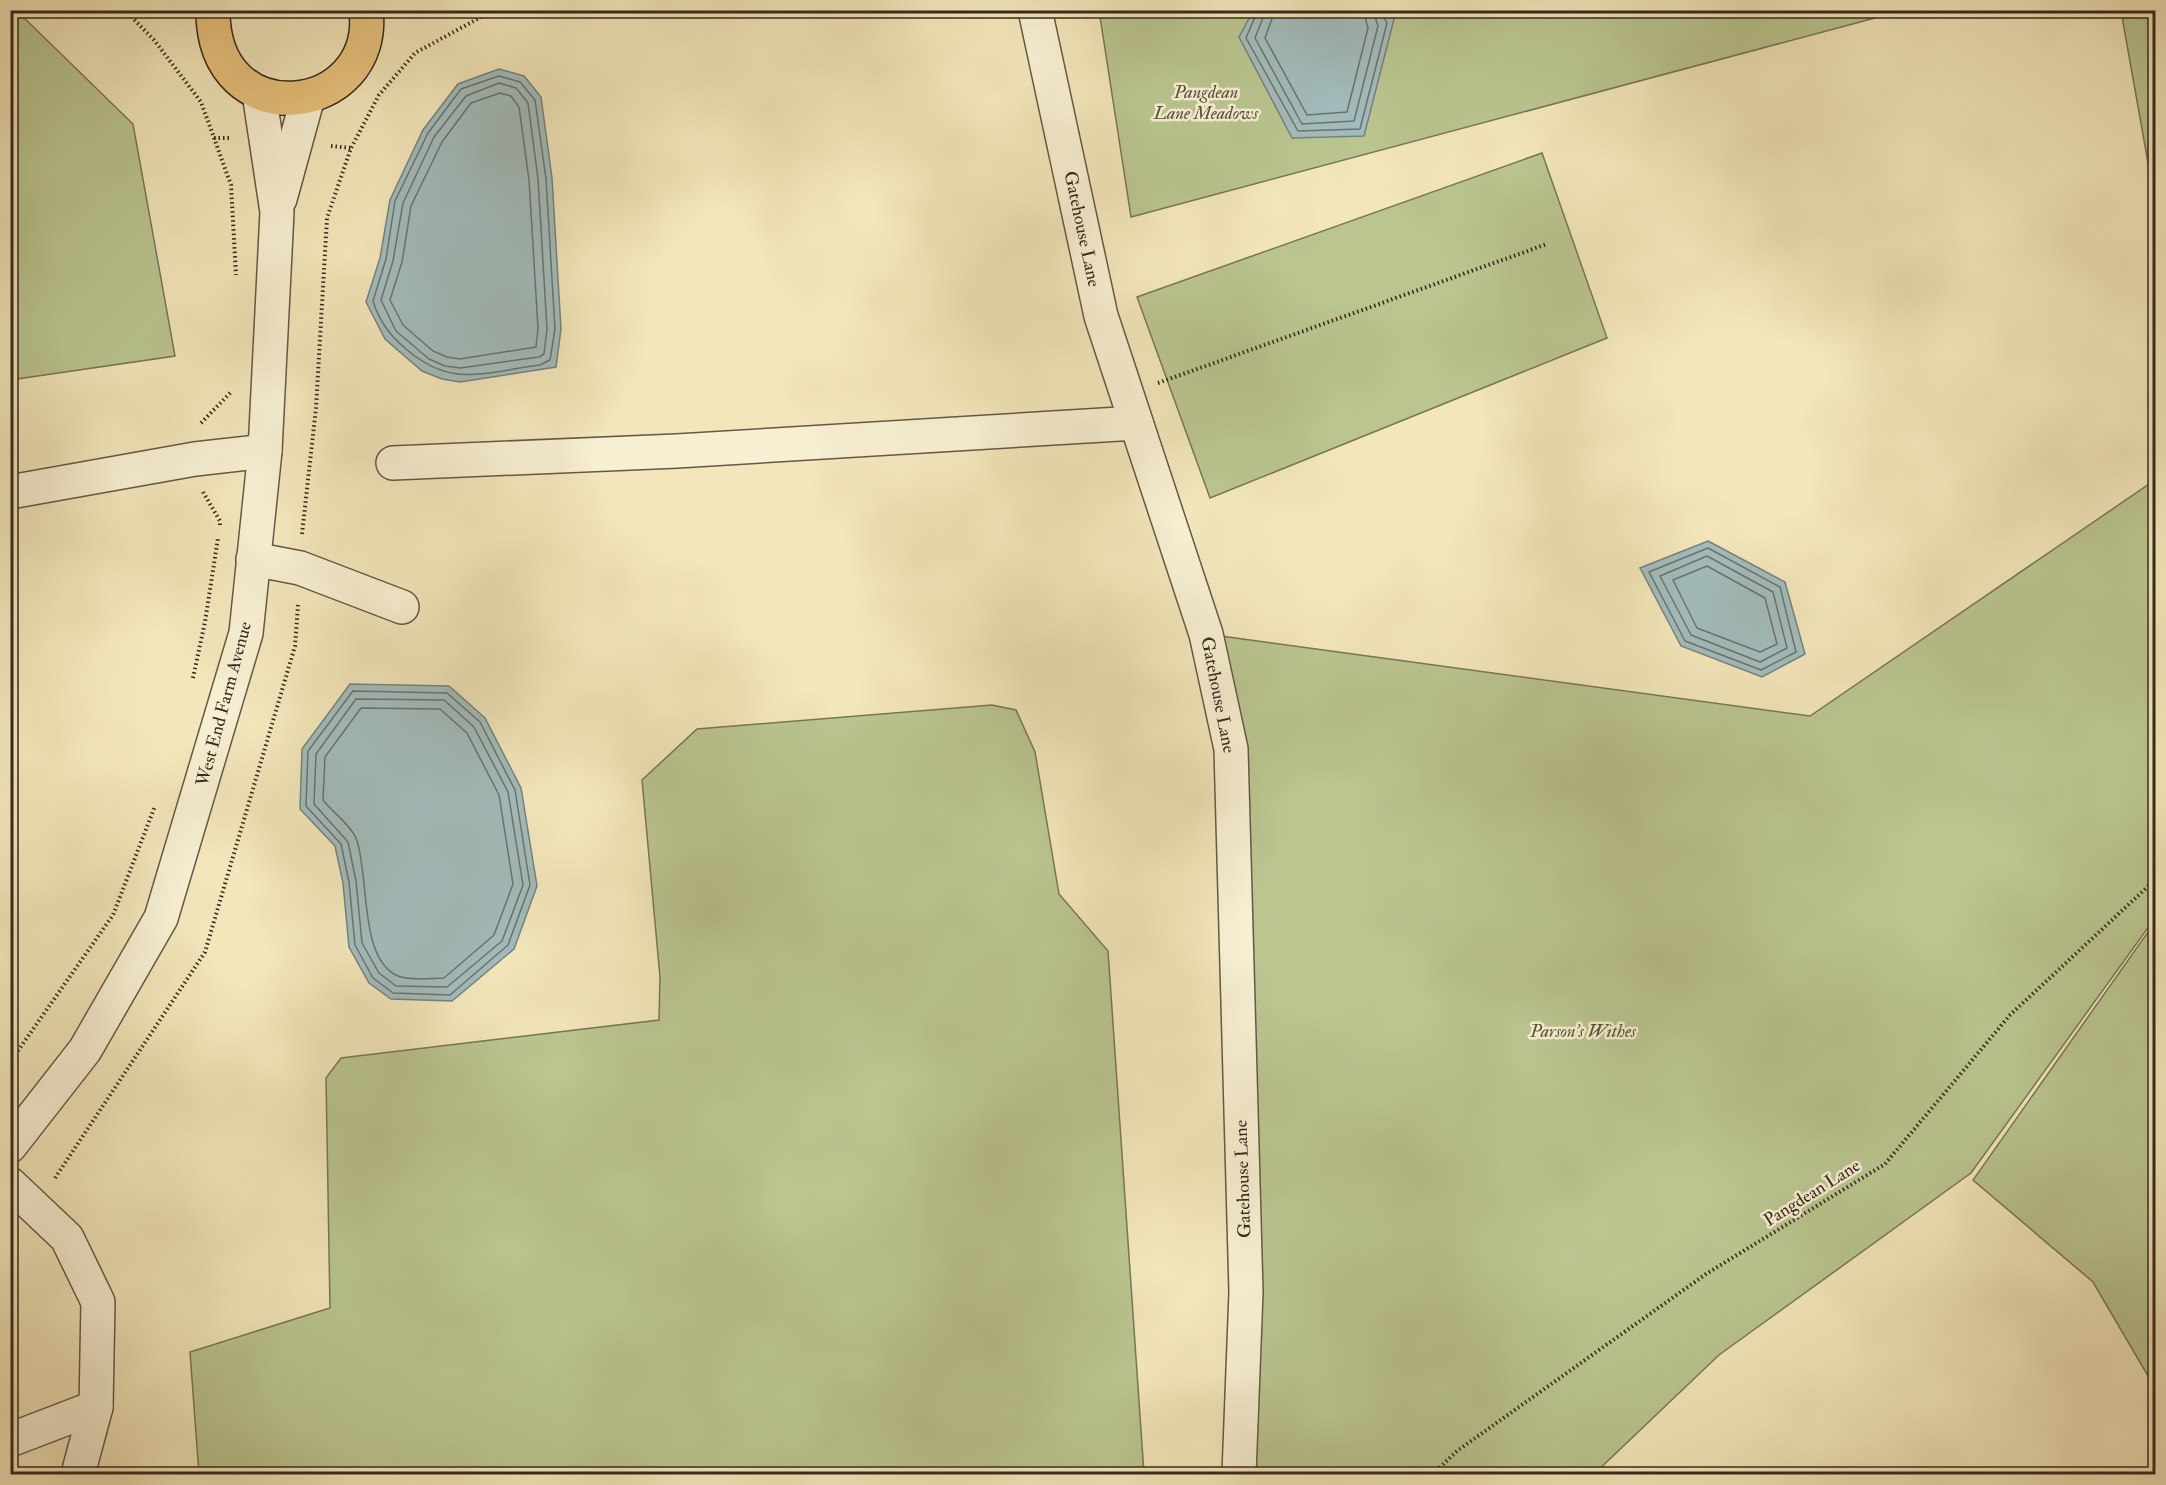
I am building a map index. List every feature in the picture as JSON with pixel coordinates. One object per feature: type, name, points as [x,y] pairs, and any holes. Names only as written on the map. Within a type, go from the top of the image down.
[{"type":"main road","points":[[187,10],[213,22],[221,59],[238,80],[259,93],[283,99],[308,97],[331,87],[350,71],[362,50],[373,15]]},
{"type":"street","name":"Gatehouse Lane","points":[[1035,10],[1101,316],[1206,634],[1231,749],[1246,1292],[1239,1474]]},
{"type":"street","name":"West End Farm Avenue","points":[[10,1146],[85,1050],[161,918],[246,633],[265,451],[277,212],[259,93]]},
{"type":"street","name":"West End Farm Avenue","points":[[277,212],[308,97]]},
{"type":"street","points":[[393,463],[677,451],[1132,411]]},
{"type":"street","points":[[10,492],[195,459],[265,451]]},
{"type":"street","points":[[254,559],[300,568],[402,607]]},
{"type":"street","points":[[10,1184],[67,1238],[98,1302],[96,1407],[78,1474]]},
{"type":"street","points":[[10,1440],[96,1407]]},
{"type":"path","points":[[125,10],[154,40],[201,102],[231,185],[236,280]]},
{"type":"path","points":[[1132,411],[1167,379],[1547,244]]},
{"type":"path","points":[[191,687],[205,622],[220,521],[201,489],[195,459],[201,423],[230,395],[233,384]]},
{"type":"path","points":[[10,1062],[113,915],[159,795]]},
{"type":"path","name":"Pangdean Lane","points":[[1433,1474],[1456,1450],[1706,1274],[1885,1164],[2010,1015],[2156,879]]},
{"type":"green space","name":"Pangdean Lane Meadows","points":[[1099,10],[1901,11],[1131,217]]},
{"type":"green space","points":[[10,11],[17,11],[133,124],[175,356],[17,379],[11,383]]},
{"type":"green space","points":[[2121,11],[2155,11],[2155,202]]},
{"type":"green space","points":[[1542,153],[1607,338],[1210,498],[1137,297]]},
{"type":"green space","name":"Parson's Withes","points":[[2155,480],[2155,918],[1971,1173],[1719,1355],[1594,1474],[1239,1474],[1231,749],[1206,634],[1810,716]]},
{"type":"green space","points":[[992,705],[1016,710],[1035,752],[1059,894],[1108,951],[1144,1474],[199,1474],[190,1352],[330,1308],[326,1078],[341,1058],[659,1020],[660,977],[642,780],[697,729]]},
{"type":"green space","points":[[2155,922],[2155,1388],[2093,1282],[1973,1180]]},
{"type":"water","points":[[1253,11],[1383,11],[1394,19],[1364,136],[1292,138],[1239,37]]},
{"type":"water","points":[[499,69],[524,76],[541,97],[552,178],[561,329],[556,367],[460,382],[442,379],[422,371],[385,339],[366,302],[380,258],[390,200],[423,130],[458,84]]},
{"type":"water","points":[[1708,541],[1785,582],[1805,654],[1762,677],[1681,646],[1640,568]]},
{"type":"water","points":[[350,684],[449,686],[485,718],[521,788],[537,886],[514,949],[452,1001],[391,999],[369,983],[349,947],[343,883],[335,846],[300,809],[302,749]]}]
